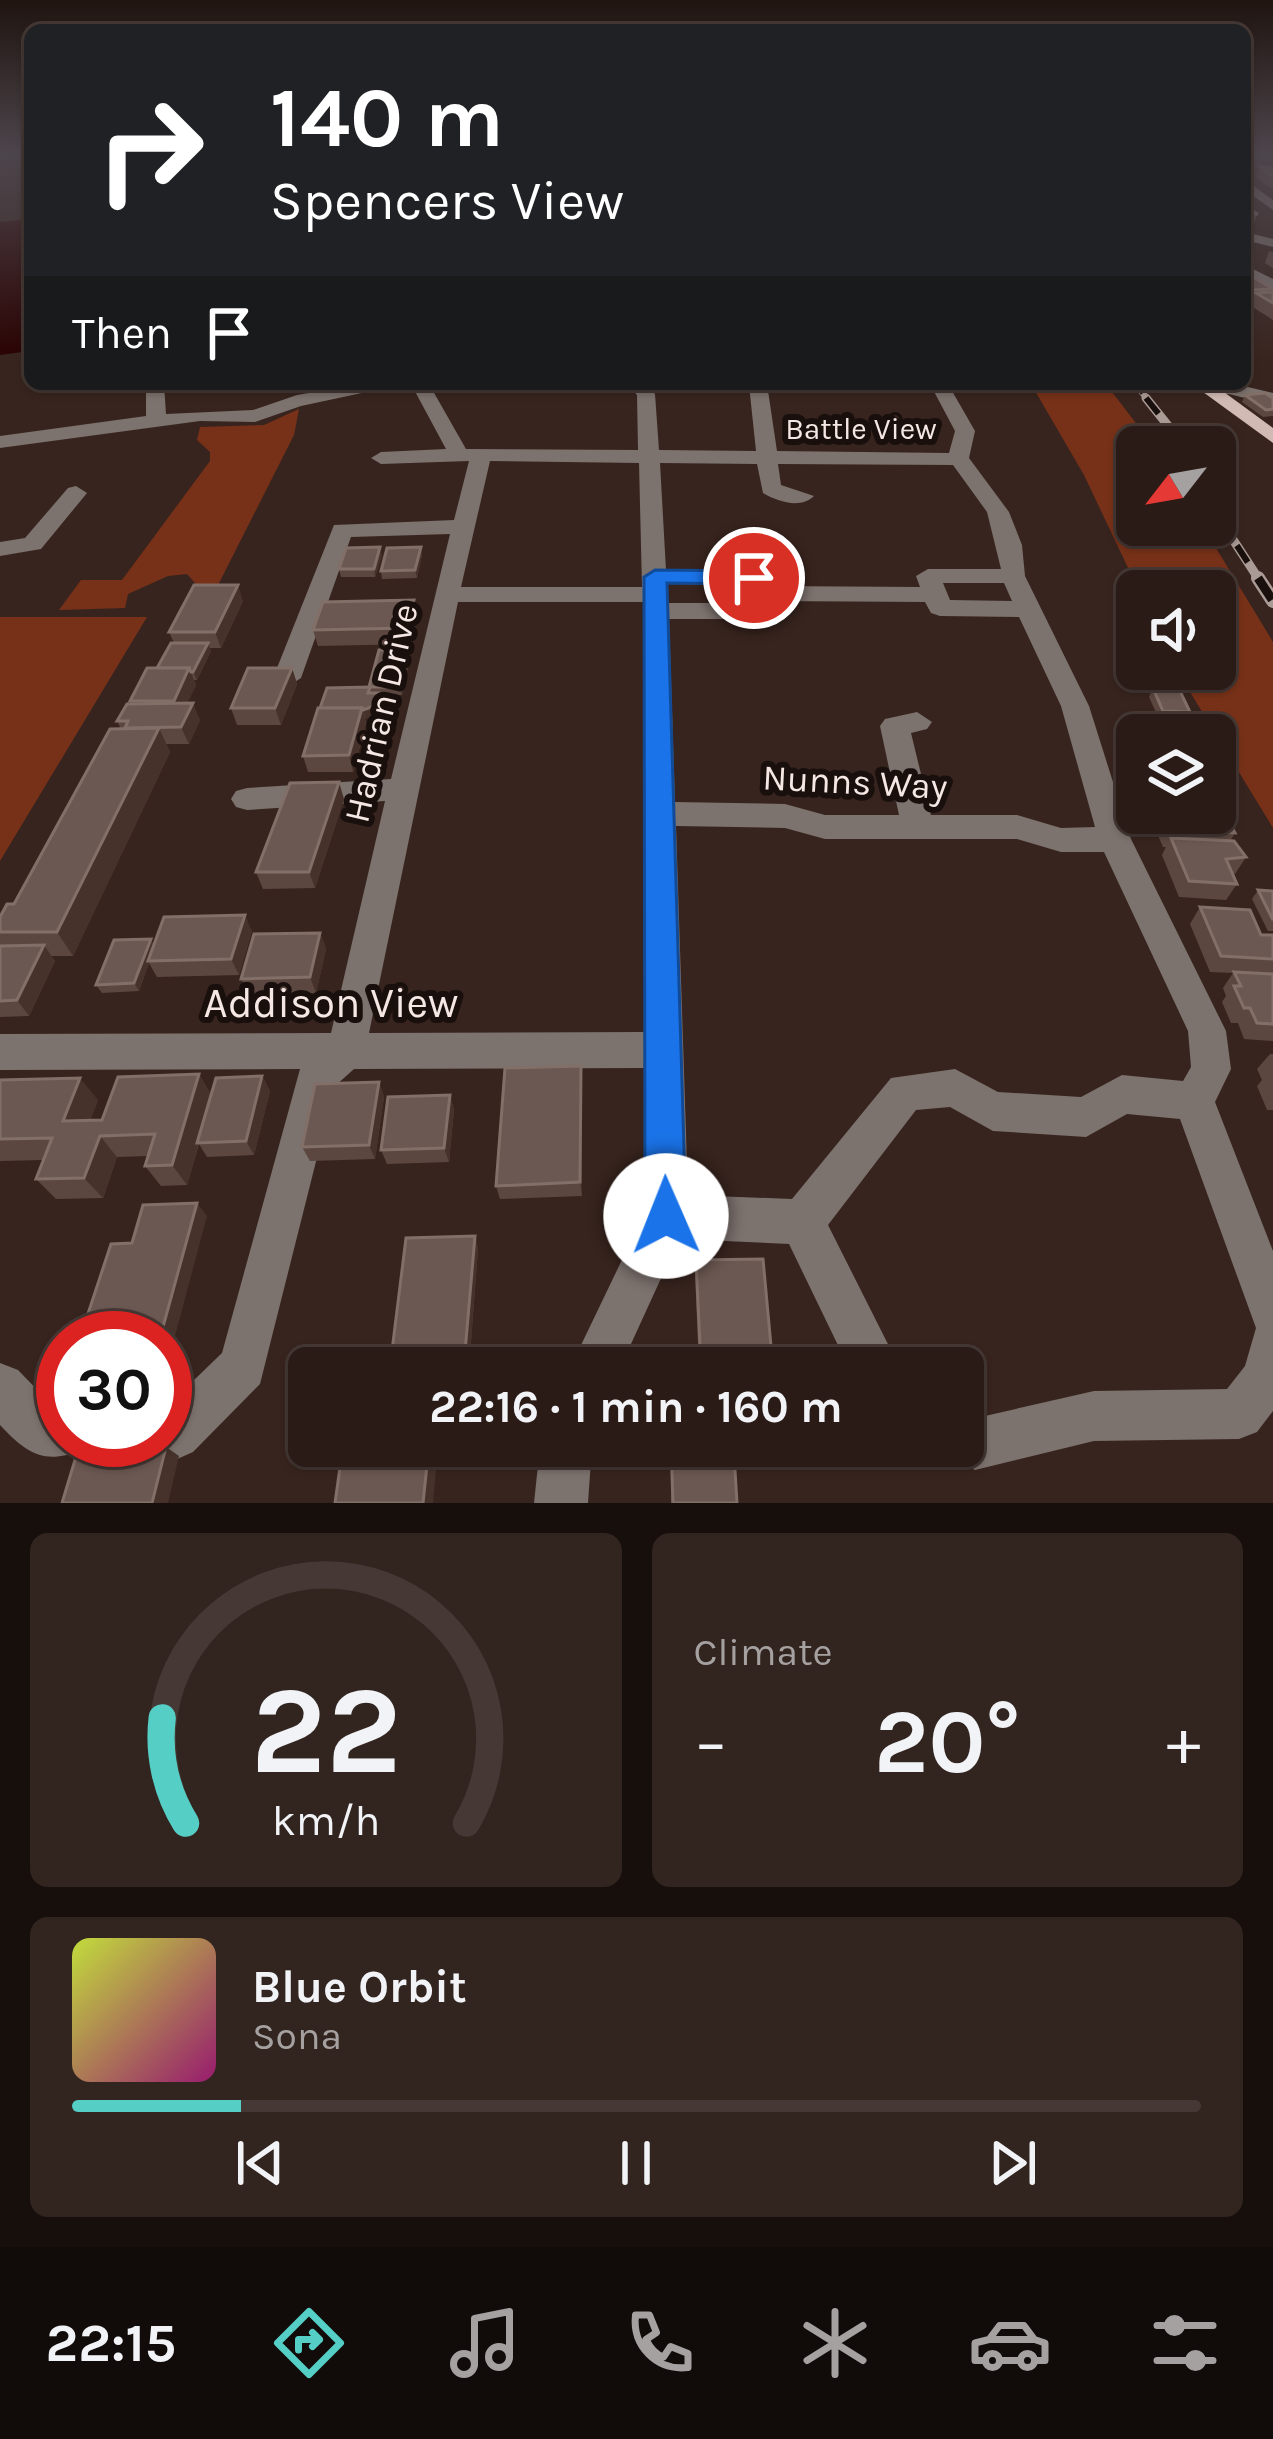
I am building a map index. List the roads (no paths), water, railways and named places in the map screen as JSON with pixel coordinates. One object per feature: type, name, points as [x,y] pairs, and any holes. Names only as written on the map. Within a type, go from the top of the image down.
[{"type":"main road","points":[[1209,390],[1273,437]]},
{"type":"street","points":[[155,390],[156,421]]},
{"type":"street","points":[[0,442],[200,415],[255,416],[297,401],[360,390]]},
{"type":"street","points":[[424,390],[470,456],[462,527],[447,595]]},
{"type":"street","points":[[605,1347],[666,1216],[656,594],[646,394],[642,390]]},
{"type":"street","name":"Battle View","points":[[758,390],[771,488],[782,495],[803,496]]},
{"type":"street","points":[[942,390],[965,431],[958,459],[976,472],[1016,555],[1012,577],[1075,706],[1115,839],[1207,1030],[1211,1069],[1193,1100]]},
{"type":"street","name":"Battle View","points":[[381,458],[958,459]]},
{"type":"street","points":[[0,549],[33,544],[76,493]]},
{"type":"street","points":[[287,678],[342,530],[462,527]]},
{"type":"street","points":[[1012,577],[928,576],[940,608],[1027,609]]},
{"type":"street","name":"Hadrian Drive","points":[[346,1051],[447,595],[656,594],[759,611],[756,593],[935,595]]},
{"type":"street","points":[[917,722],[896,726],[917,825]]},
{"type":"street","points":[[247,800],[404,789]]},
{"type":"street","name":"Nunns Way","points":[[661,814],[784,816],[824,827],[1016,827],[1061,840],[1115,839]]},
{"type":"street","name":"Addison View","points":[[0,1052],[663,1050]]},
{"type":"street","points":[[192,1417],[243,1367],[317,1076],[346,1051]]},
{"type":"street","points":[[802,1222],[905,1091],[955,1088],[993,1111],[1086,1117],[1123,1094],[1193,1100]]},
{"type":"street","points":[[1193,1100],[1273,1312]]},
{"type":"street","points":[[666,1216],[802,1222]]},
{"type":"street","points":[[802,1222],[864,1347]]},
{"type":"street","points":[[984,1442],[1094,1416],[1239,1414],[1268,1377],[1273,1345]]},
{"type":"street","points":[[0,1388],[36,1427]]},
{"type":"street","points":[[561,1503],[564,1467]]},
{"type":"railway","points":[[1140,390],[1149,401]]},
{"type":"railway","points":[[1146,398],[1168,426]]},
{"type":"railway","points":[[1236,544],[1260,581]]},
{"type":"railway","points":[[1258,578],[1273,601]]}]
